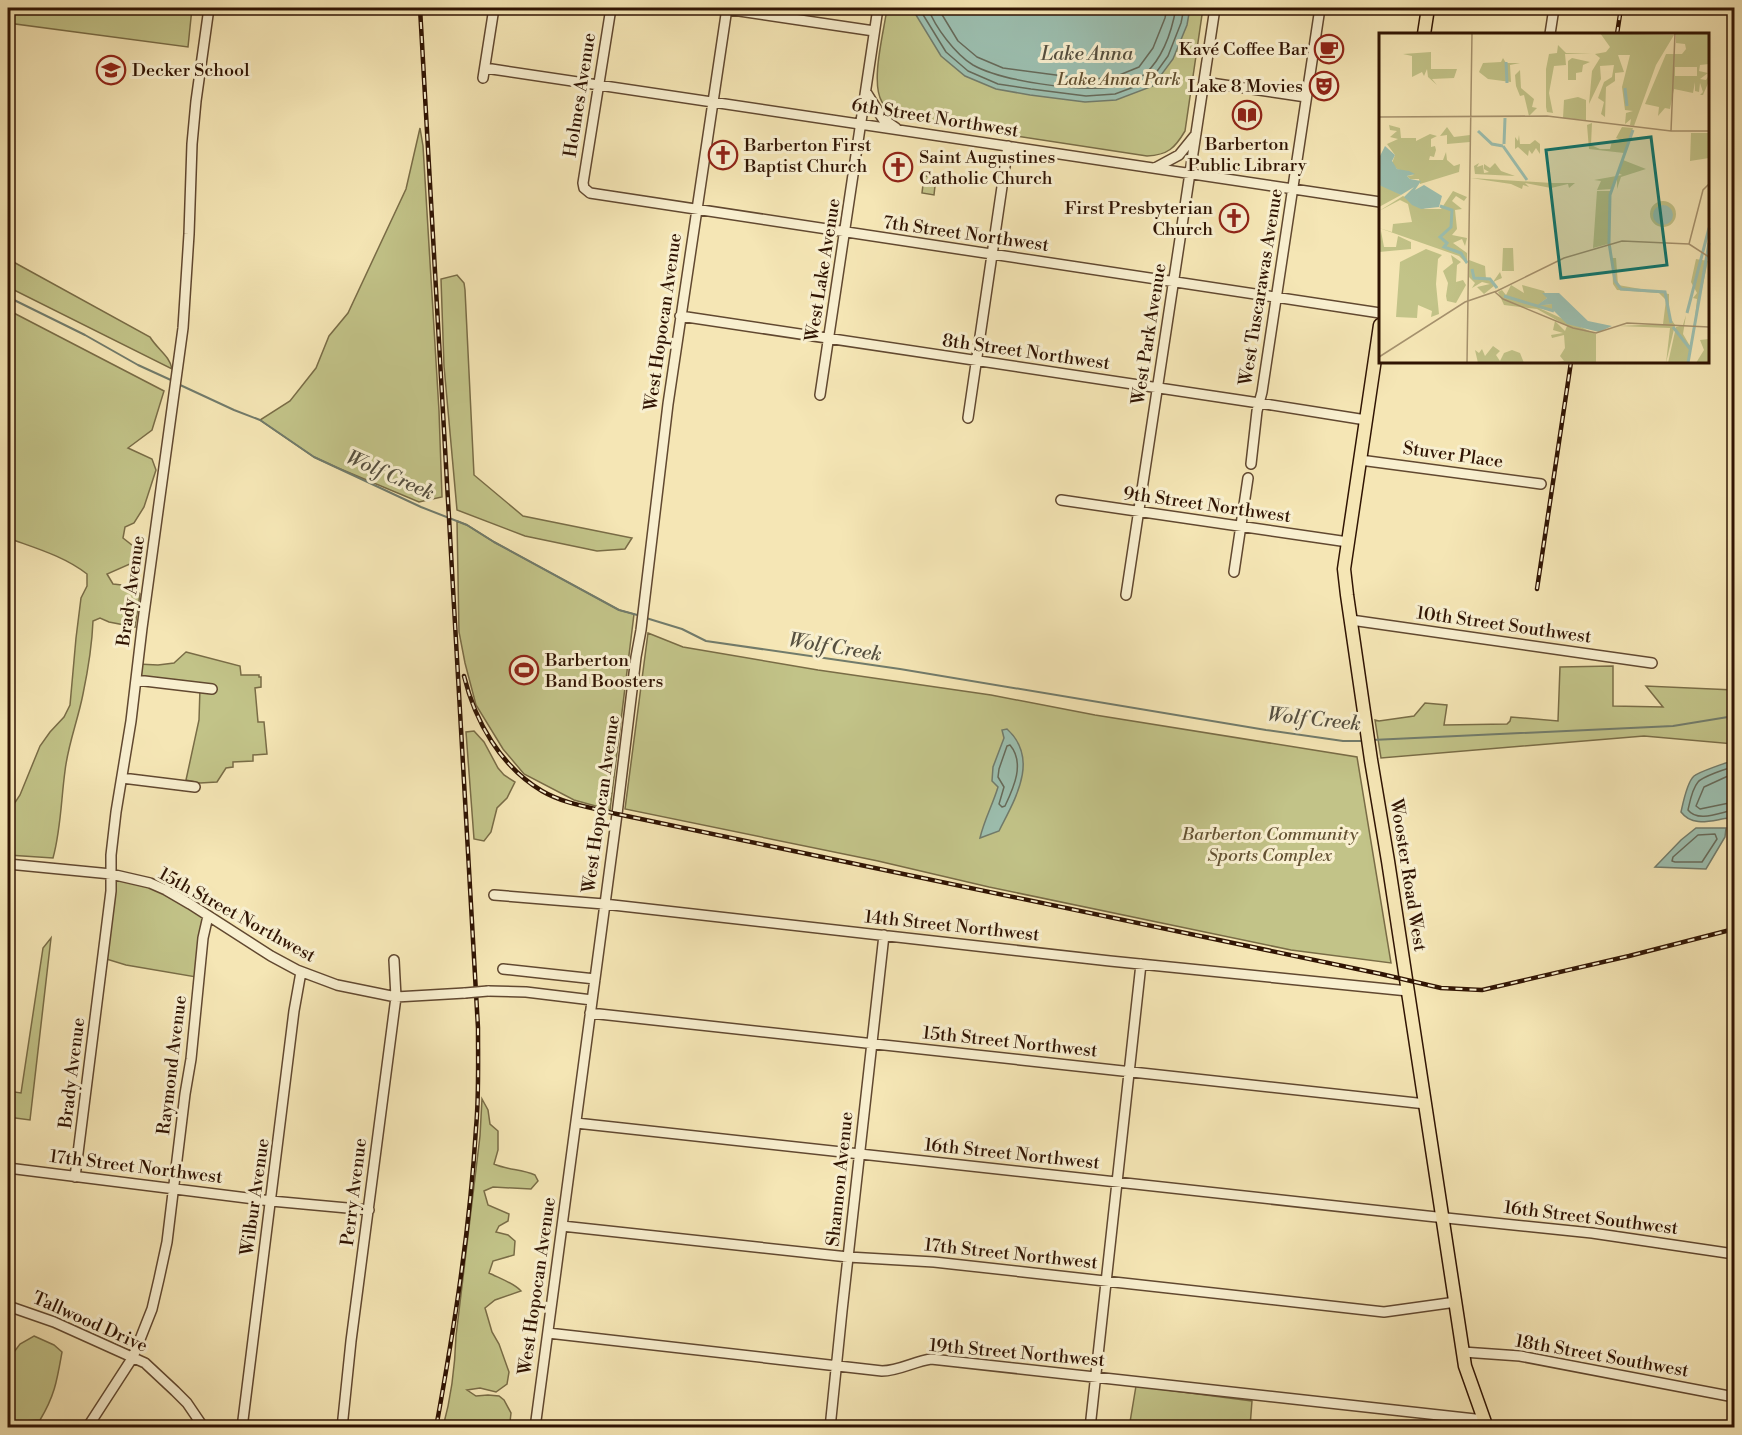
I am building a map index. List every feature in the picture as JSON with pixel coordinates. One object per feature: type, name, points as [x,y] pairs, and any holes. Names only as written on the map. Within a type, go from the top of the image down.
[{"type":"main road","points":[[1424,33],[1428,8]]},
{"type":"main road","name":"Wooster Road West","points":[[1379,332],[1344,575],[1463,1352],[1467,1372],[1486,1424]]},
{"type":"street","name":"Brady Avenue","points":[[75,1177],[105,939],[111,855],[175,394],[187,277],[193,135],[209,8]]},
{"type":"street","points":[[483,78],[494,8]]},
{"type":"street","name":"Holmes Avenue","points":[[584,188],[611,8]]},
{"type":"street","points":[[724,8],[874,32]]},
{"type":"street","name":"West Hopocan Avenue","points":[[535,1428],[641,630],[680,316],[724,8]]},
{"type":"street","name":"West Lake Avenue","points":[[820,395],[878,8]]},
{"type":"street","name":"West Park Avenue","points":[[1126,595],[1215,8]]},
{"type":"street","name":"West Tuscarawas Avenue","points":[[1251,464],[1320,8]]},
{"type":"street","points":[[1550,33],[1554,8]]},
{"type":"street","name":"6th Street Northwest","points":[[485,68],[1379,202]]},
{"type":"street","points":[[1204,82],[1306,97]]},
{"type":"street","points":[[866,92],[883,119],[898,129]]},
{"type":"street","points":[[1155,168],[1179,155],[1196,134]]},
{"type":"street","points":[[968,418],[1008,146]]},
{"type":"street","name":"7th Street Northwest","points":[[584,188],[590,194],[1379,313]]},
{"type":"street","name":"8th Street Northwest","points":[[680,316],[1366,420]]},
{"type":"street","name":"Stuver Place","points":[[1360,460],[1541,484]]},
{"type":"street","points":[[1234,572],[1248,478]]},
{"type":"street","name":"9th Street Northwest","points":[[1061,500],[1348,542]]},
{"type":"street","name":"10th Street Southwest","points":[[1350,620],[1652,663]]},
{"type":"street","points":[[136,680],[212,689]]},
{"type":"street","points":[[122,778],[195,787]]},
{"type":"street","name":"15th Street Northwest","points":[[8,864],[111,874],[150,883],[166,890],[271,956],[301,972],[337,985],[396,997],[488,991],[526,992],[592,1000]]},
{"type":"street","name":"14th Street Northwest","points":[[494,895],[604,904],[1141,964],[1408,991]]},
{"type":"street","name":"Raymond Avenue","points":[[87,1428],[133,1357],[152,1309],[164,1253],[191,1059],[203,938],[208,916]]},
{"type":"street","name":"Shannon Avenue","points":[[830,1428],[884,935]]},
{"type":"street","name":"Perry Avenue","points":[[342,1428],[351,1341],[396,997],[394,960]]},
{"type":"street","points":[[1090,1428],[1141,964]]},
{"type":"street","points":[[503,969],[595,979]]},
{"type":"street","name":"Wilbur Avenue","points":[[242,1428],[294,1011],[301,972]]},
{"type":"street","name":"15th Street Northwest","points":[[590,1012],[1426,1104]]},
{"type":"street","name":"16th Street Northwest","points":[[576,1123],[1444,1217]]},
{"type":"street","name":"17th Street Northwest","points":[[8,1168],[272,1201],[369,1210]]},
{"type":"street","name":"16th Street Southwest","points":[[1444,1217],[1594,1233],[1734,1254]]},
{"type":"street","name":"17th Street Northwest","points":[[562,1226],[848,1257],[934,1262],[1384,1312],[1456,1302]]},
{"type":"street","name":"Tallwood Drive","points":[[8,1306],[54,1322],[145,1363],[176,1391],[204,1428]]},
{"type":"street","name":"19th Street Northwest","points":[[548,1333],[888,1371],[931,1359],[1486,1424]]},
{"type":"street","name":"18th Street Southwest","points":[[1463,1352],[1520,1356],[1734,1397]]},
{"type":"green space","points":[[8,8],[192,8],[188,47],[8,23]]},
{"type":"green space","name":"Lake Anna Park","points":[[887,8],[1203,8],[1185,131],[1170,150],[1147,156],[902,118],[886,108],[882,102],[877,82]]},
{"type":"green space","points":[[420,128],[439,411],[442,497],[419,502],[314,457],[260,420],[290,401],[316,368],[329,336],[348,313],[406,189]]},
{"type":"green space","points":[[924,176],[936,177],[934,195],[922,193]]},
{"type":"green space","points":[[8,259],[150,337],[169,360],[172,369],[8,287]]},
{"type":"green space","points":[[457,275],[464,283],[465,290],[474,475],[523,516],[632,538],[625,549],[597,551],[525,536],[457,510],[444,366],[441,279]]},
{"type":"green space","points":[[8,310],[164,391],[152,430],[128,448],[152,459],[156,470],[144,507],[134,523],[125,527],[123,538],[133,546],[134,557],[130,564],[107,574],[113,584],[131,587],[140,594],[135,627],[100,618],[93,621],[85,685],[66,761],[53,858],[8,855],[8,813],[20,795],[40,746],[64,717],[70,705],[81,598],[87,586],[87,574],[59,557],[8,538],[8,488],[13,473],[8,467]]},
{"type":"green space","points":[[457,521],[619,610],[634,614],[610,810],[574,800],[524,774],[503,749],[476,705],[459,632]]},
{"type":"green space","name":"Barberton Community Sports Complex","points":[[648,633],[683,647],[818,670],[991,695],[1095,715],[1357,757],[1391,963],[1291,950],[625,809]]},
{"type":"green space","points":[[186,652],[240,666],[241,675],[261,677],[261,687],[255,688],[258,722],[264,722],[267,754],[253,755],[253,761],[233,762],[233,767],[226,768],[217,782],[200,783],[186,780],[199,720],[200,688],[136,680],[138,664],[174,663]]},
{"type":"green space","points":[[1613,666],[1613,706],[1663,707],[1646,686],[1734,690],[1734,744],[1644,736],[1381,758],[1375,720],[1414,716],[1425,703],[1447,705],[1444,725],[1507,724],[1511,717],[1558,721],[1560,667]]},
{"type":"green space","points":[[474,731],[484,742],[498,768],[515,782],[507,798],[497,808],[491,832],[484,841],[474,839],[466,732]]},
{"type":"green space","points":[[113,877],[150,886],[206,916],[196,977],[126,965],[103,958]]},
{"type":"green space","points":[[51,938],[30,1120],[8,1117],[8,1091],[21,1093],[43,948]]},
{"type":"green space","points":[[482,1099],[488,1110],[490,1124],[498,1131],[498,1150],[494,1164],[530,1173],[535,1175],[538,1181],[531,1189],[493,1187],[484,1191],[488,1205],[509,1214],[508,1221],[499,1226],[496,1232],[508,1235],[515,1241],[514,1255],[493,1261],[489,1273],[521,1291],[495,1300],[485,1308],[492,1332],[509,1372],[507,1384],[496,1392],[480,1388],[467,1390],[476,1396],[499,1396],[511,1413],[510,1422],[505,1427],[443,1427],[454,1371]]},
{"type":"green space","points":[[34,1336],[54,1345],[62,1352],[55,1387],[40,1420],[8,1422],[8,1360],[20,1344]]},
{"type":"green space","points":[[1136,1386],[1252,1401],[1250,1427],[1129,1428]]},
{"type":"water","name":"Lake Anna","points":[[915,8],[1190,8],[1187,25],[1173,59],[1153,86],[1116,100],[1085,102],[996,89],[965,76],[941,56],[916,15]]},
{"type":"water","points":[[1007,729],[1017,741],[1022,753],[1021,779],[1012,806],[999,831],[980,838],[998,787],[992,781],[993,767],[1004,738],[1002,730]]},
{"type":"water","points":[[1734,761],[1734,815],[1729,818],[1703,822],[1686,817],[1681,812],[1687,788],[1694,776]]},
{"type":"water","points":[[1696,828],[1726,828],[1725,837],[1706,869],[1655,867],[1681,840]]},
{"type":"waterway","name":"Wolf Creek","points":[[8,297],[173,381]]},
{"type":"waterway","name":"Wolf Creek","points":[[178,384],[260,420],[314,457],[421,507],[467,525],[619,610],[641,616]]},
{"type":"waterway","name":"Wolf Creek","points":[[646,618],[682,629],[706,641],[900,669],[1266,730],[1343,741],[1363,741]]},
{"type":"waterway","name":"Wolf Creek","points":[[1372,740],[1673,726],[1734,716]]},
{"type":"railway","points":[[420,8],[478,1028],[478,1103],[470,1204],[455,1316],[436,1428]]},
{"type":"railway","points":[[1617,33],[1621,8]]},
{"type":"railway","points":[[1537,589],[1571,363]]},
{"type":"railway","points":[[464,676],[482,726],[502,755],[527,781],[542,791],[569,802],[1441,988],[1482,990],[1734,929]]},
{"type":"place","name":"Kavé Coffee Bar","points":[[1329,49]]},
{"type":"place","name":"Decker School","points":[[111,70]]},
{"type":"place","name":"Lake 8 Movies","points":[[1324,86]]},
{"type":"place","name":"Barberton Public Library","points":[[1247,115]]},
{"type":"place","name":"Barberton First Baptist Church","points":[[723,155]]},
{"type":"place","name":"Saint Augustines Catholic Church","points":[[898,167]]},
{"type":"place","name":"First Presbyterian Church","points":[[1234,218]]},
{"type":"place","name":"Barberton Band Boosters","points":[[524,670]]}]
